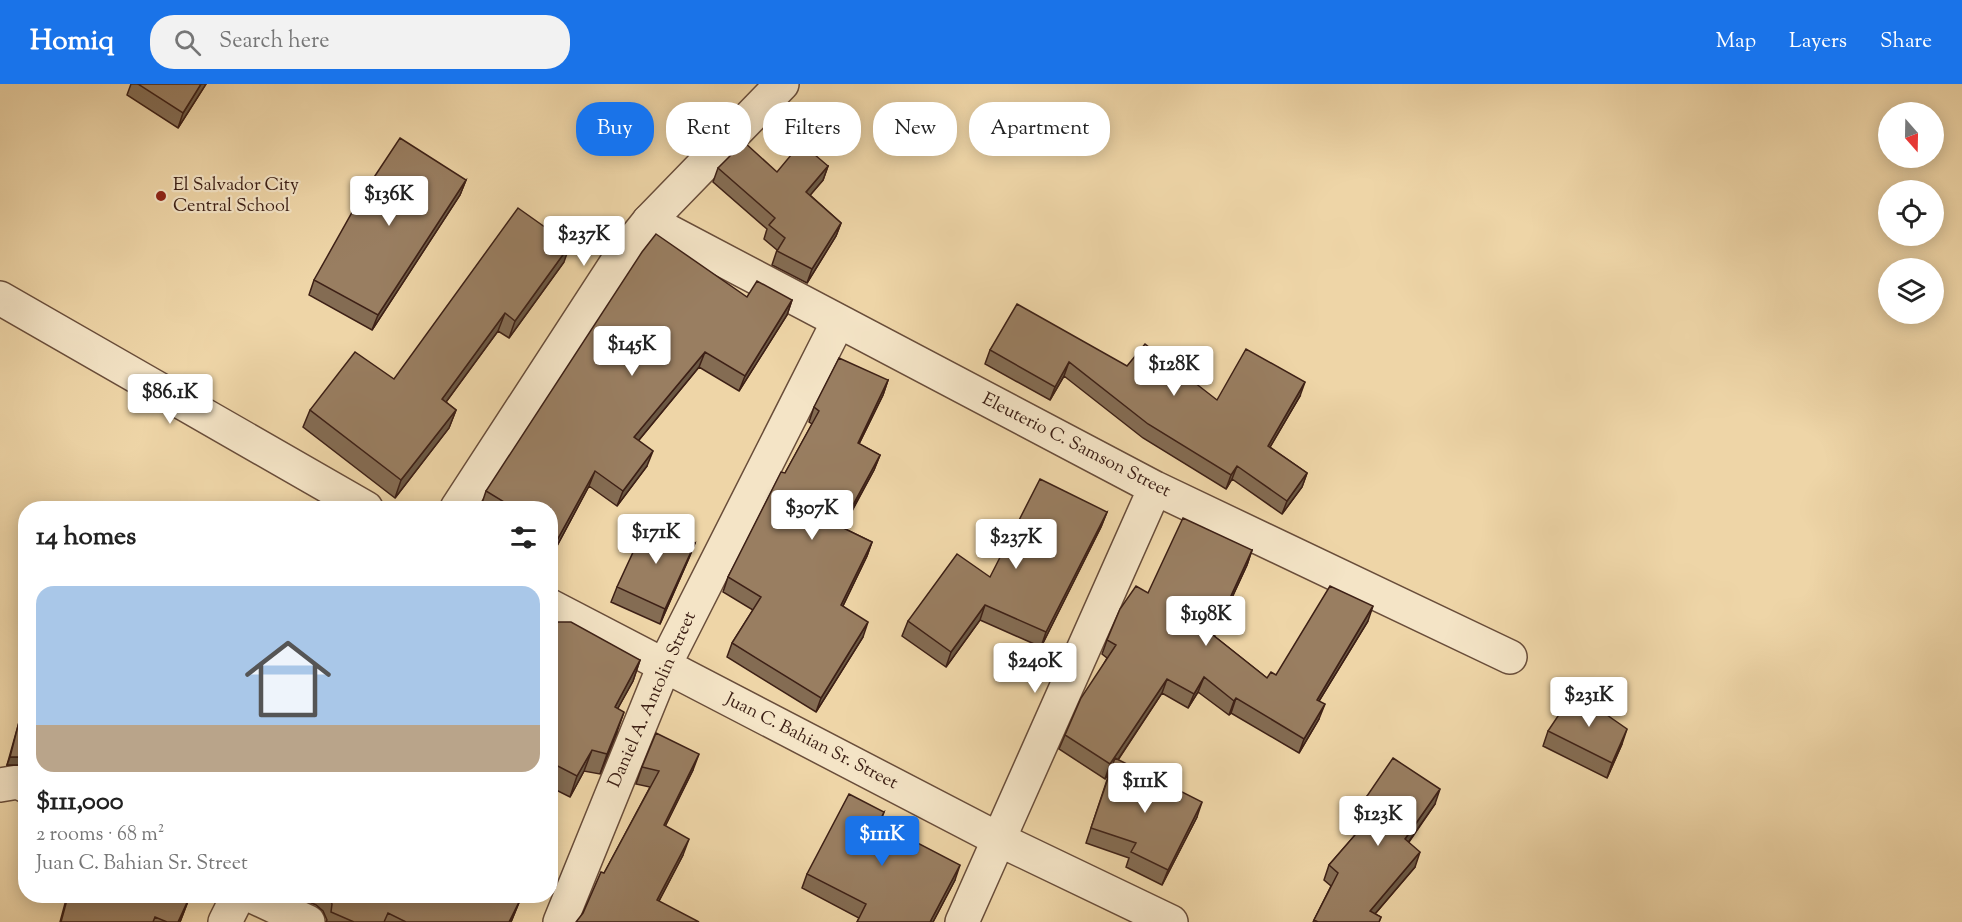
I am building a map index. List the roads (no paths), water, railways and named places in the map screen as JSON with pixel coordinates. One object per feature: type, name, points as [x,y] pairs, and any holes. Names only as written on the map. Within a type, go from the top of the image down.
[{"type":"street","points":[[462,501],[621,256],[649,221],[783,84]]},
{"type":"street","name":"Eleuterio C. Samson Street","points":[[649,221],[1155,488],[1510,657]]},
{"type":"street","points":[[0,298],[354,501]]},
{"type":"street","name":"Daniel A. Antolin Street","points":[[560,922],[664,666],[838,322]]},
{"type":"street","points":[[962,922],[1155,488]]},
{"type":"street","name":"Juan C. Bahian Sr. Street","points":[[558,610],[998,839],[1171,922]]},
{"type":"street","points":[[0,785],[18,782]]},
{"type":"street","points":[[225,922],[234,903]]},
{"type":"street","points":[[267,903],[308,922]]},
{"type":"place","name":"El Salvador City Central School","points":[[161,196]]}]
